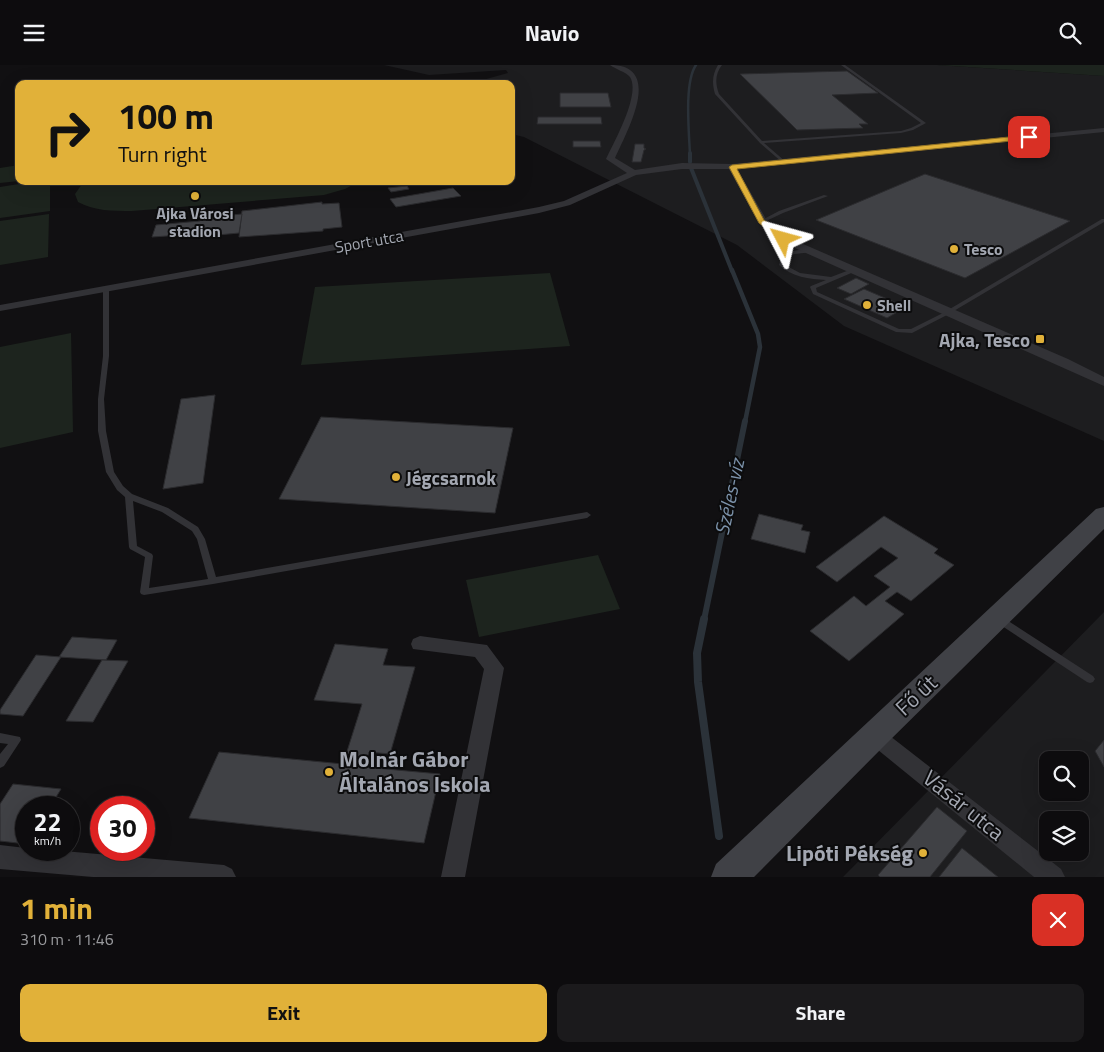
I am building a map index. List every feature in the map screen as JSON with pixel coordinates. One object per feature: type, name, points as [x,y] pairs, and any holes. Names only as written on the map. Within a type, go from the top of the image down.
[{"type":"main road","name":"Fő út","points":[[729,877],[1104,515]]},
{"type":"street","points":[[614,65],[632,75],[638,87],[629,117],[610,159],[634,173]]},
{"type":"street","name":"Sport utca","points":[[0,308],[539,210],[568,203],[634,173],[682,166],[732,167],[1104,130]]},
{"type":"street","points":[[732,167],[762,221],[783,239],[1064,361],[1104,382]]},
{"type":"street","points":[[420,644],[480,650],[494,668],[453,877]]},
{"type":"street","name":"Vásár utca","points":[[874,735],[1053,877]]},
{"type":"street","points":[[0,857],[224,877]]},
{"type":"lane","points":[[720,65],[716,71],[714,84],[717,94],[761,142],[784,162]]},
{"type":"lane","points":[[761,142],[901,132],[924,123],[843,65]]},
{"type":"lane","points":[[762,221],[826,196]]},
{"type":"lane","points":[[854,270],[813,287],[815,293],[898,331],[912,331],[950,312],[1104,220]]},
{"type":"lane","points":[[814,252],[795,251],[784,255],[782,265],[788,271],[813,278],[836,277]]},
{"type":"lane","points":[[106,289],[106,356],[101,399],[102,431],[110,472],[120,488],[129,497],[165,510],[195,529],[201,539],[213,581]]},
{"type":"lane","points":[[129,497],[133,547],[148,557],[144,592],[587,515]]},
{"type":"lane","points":[[997,617],[1090,679]]},
{"type":"lane","points":[[0,738],[16,740],[0,763]]},
{"type":"shaded area","points":[[384,65],[937,65],[1104,76],[1104,441],[844,326],[737,245],[524,137],[515,135],[515,80],[483,80],[508,73],[506,70],[429,75]]},
{"type":"shaded area","points":[[937,65],[1104,65],[1104,76]]},
{"type":"shaded area","points":[[15,166],[15,181],[0,183],[0,168]]},
{"type":"shaded area","points":[[15,185],[50,185],[50,211],[0,218],[0,187]]},
{"type":"shaded area","name":"Ajka Városi stadion","points":[[81,185],[352,185],[324,195],[132,211],[97,209],[78,202],[75,194]]},
{"type":"shaded area","points":[[49,214],[48,257],[0,265],[0,221]]},
{"type":"shaded area","points":[[550,273],[570,346],[301,365],[315,287]]},
{"type":"shaded area","points":[[71,333],[73,432],[0,448],[0,347]]},
{"type":"shaded area","points":[[598,555],[620,609],[479,637],[466,580]]},
{"type":"shaded area","points":[[1104,612],[1104,877],[843,877]]},
{"type":"building","points":[[847,71],[878,93],[832,95],[868,124],[859,124],[863,128],[797,130],[740,74]]},
{"type":"building","points":[[560,93],[608,93],[611,107],[560,107]]},
{"type":"building","points":[[538,117],[601,117],[602,124],[537,124]]},
{"type":"building","points":[[573,141],[600,141],[601,147],[573,147]]},
{"type":"building","points":[[635,144],[644,144],[646,149],[644,150],[641,162],[632,162]]},
{"type":"building","name":"Tesco","points":[[925,174],[1070,221],[965,278],[816,220]]},
{"type":"building","points":[[407,186],[409,189],[391,192],[388,188]]},
{"type":"building","points":[[453,188],[461,196],[396,207],[390,199]]},
{"type":"building","points":[[322,202],[322,204],[339,203],[342,227],[323,229],[323,231],[239,237],[242,211]]},
{"type":"building","points":[[242,214],[239,233],[196,237],[196,234],[152,237],[156,225],[200,221],[201,218]]},
{"type":"building","points":[[856,278],[869,284],[851,294],[837,288]]},
{"type":"building","points":[[864,289],[906,307],[887,318],[844,299]]},
{"type":"building","points":[[215,395],[203,483],[163,489],[181,399]]},
{"type":"building","name":"Jégcsarnok","points":[[321,417],[513,428],[495,513],[279,499]]},
{"type":"building","points":[[759,514],[803,525],[801,530],[810,532],[805,553],[751,539]]},
{"type":"building","points":[[884,516],[938,549],[934,553],[954,565],[911,601],[897,592],[885,601],[904,614],[849,661],[810,631],[854,596],[866,606],[890,587],[874,576],[898,558],[881,547],[837,582],[816,567]]},
{"type":"building","points":[[72,637],[117,640],[106,660],[59,657]]},
{"type":"building","points":[[335,644],[388,649],[383,665],[415,667],[390,754],[369,752],[364,767],[440,774],[424,843],[189,818],[219,752],[343,764],[362,704],[314,700]]},
{"type":"building","points":[[36,655],[61,657],[23,716],[0,714],[0,710]]},
{"type":"building","points":[[102,660],[128,661],[93,722],[66,721]]},
{"type":"building","points":[[1104,740],[1104,767],[1095,751]]},
{"type":"building","points":[[13,784],[61,789],[57,796],[15,796],[15,843],[0,841],[0,804]]},
{"type":"building","name":"Lipóti Pékség","points":[[937,807],[967,831],[930,877],[880,877],[878,875]]},
{"type":"building","points":[[962,848],[998,877],[939,877]]},
{"type":"waterway","name":"Széles-víz","points":[[690,155],[689,95],[692,73],[696,65]]},
{"type":"waterway","name":"Széles-víz","points":[[690,155],[690,162]]},
{"type":"waterway","name":"Széles-víz","points":[[691,168],[732,271]]},
{"type":"waterway","name":"Széles-víz","points":[[732,270],[758,334],[760,347],[745,422]]},
{"type":"waterway","name":"Széles-víz","points":[[704,620],[745,421]]},
{"type":"waterway","name":"Széles-víz","points":[[704,619],[697,653],[698,682],[719,836]]},
{"type":"place","name":"Ajka Városi stadion","points":[[195,196]]},
{"type":"place","name":"Tesco","points":[[954,249]]},
{"type":"place","name":"Shell","points":[[867,305]]},
{"type":"place","name":"Ajka, Tesco","points":[[1040,339]]},
{"type":"place","name":"Jégcsarnok","points":[[396,477]]},
{"type":"place","name":"Molnár Gábor Általános Iskola","points":[[329,772]]},
{"type":"place","name":"Lipóti Pékség","points":[[923,853]]},
{"type":"route","points":[[783,239],[762,221],[732,167],[1029,137]]}]
